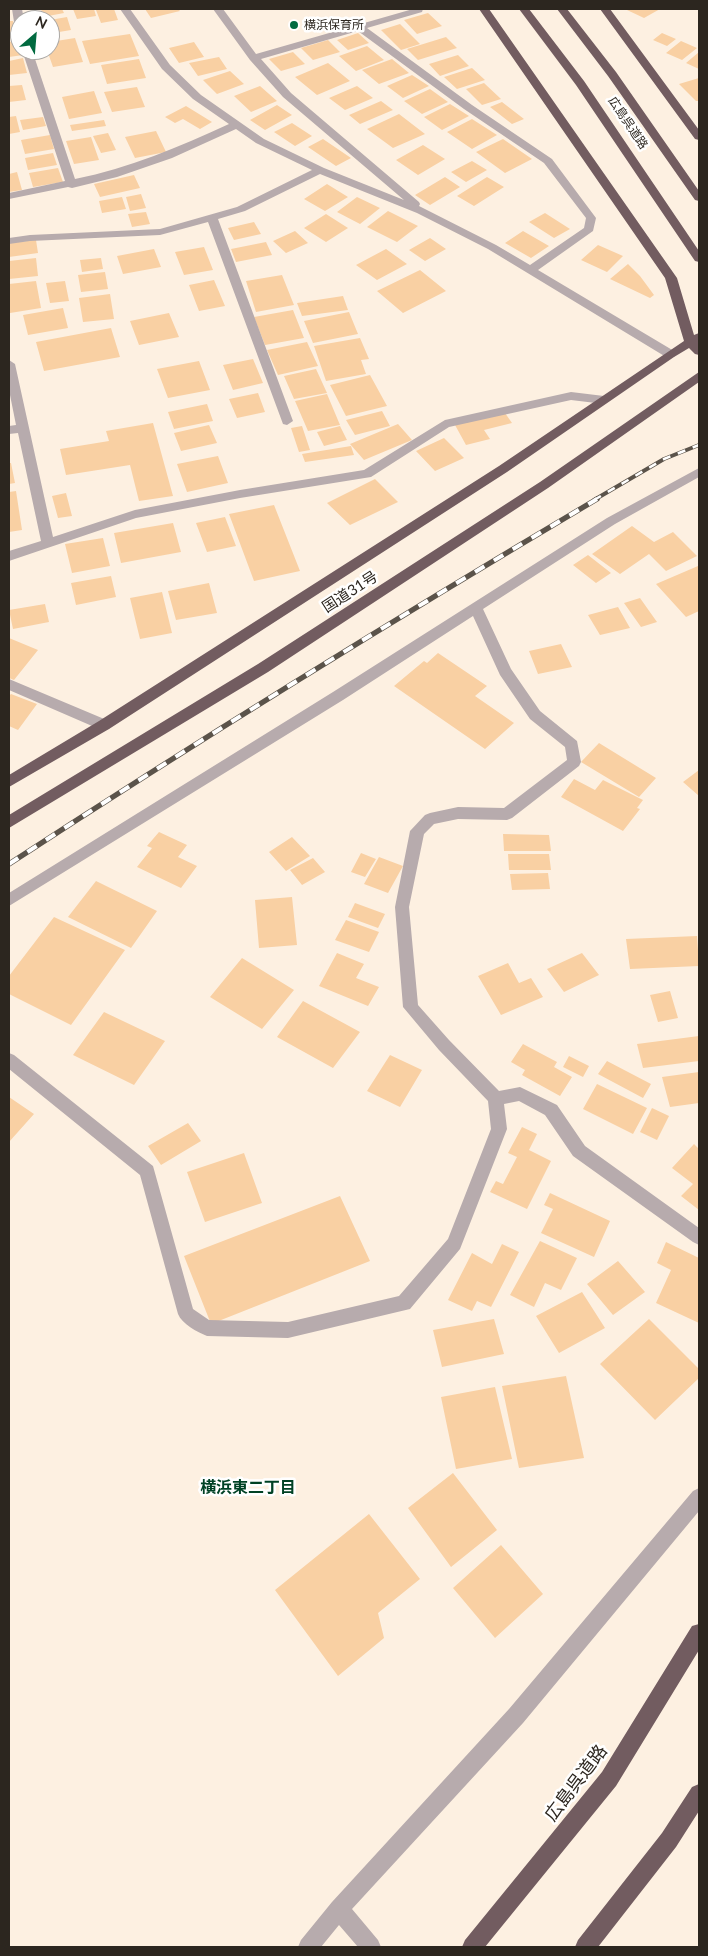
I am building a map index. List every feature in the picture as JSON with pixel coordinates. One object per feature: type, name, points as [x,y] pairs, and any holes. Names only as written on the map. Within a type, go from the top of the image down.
[{"type":"highway","points":[[484,9],[671,278],[699,352]]},
{"type":"highway","name":"広島呉道路","points":[[524,9],[580,83],[699,259]]},
{"type":"highway","name":"広島呉道路","points":[[562,9],[612,74],[699,198]]},
{"type":"highway","points":[[605,9],[699,137]]},
{"type":"highway","name":"国道31号","points":[[9,782],[104,725],[495,474],[670,354],[695,340]]},
{"type":"highway","name":"国道31号","points":[[9,822],[263,668],[544,484],[699,376]]},
{"type":"highway","name":"広島呉道路","points":[[472,1947],[609,1779],[699,1633]]},
{"type":"highway","points":[[585,1947],[669,1840],[699,1794]]},
{"type":"street","points":[[125,9],[166,67],[197,98],[260,141],[320,170],[421,211],[492,247],[670,354]]},
{"type":"street","points":[[218,9],[254,58],[287,95],[421,211]]},
{"type":"street","points":[[254,58],[360,28],[418,9]]},
{"type":"street","points":[[360,28],[468,107],[548,161],[591,218],[589,229],[531,270]]},
{"type":"street","points":[[30,60],[72,185]]},
{"type":"street","points":[[9,196],[72,185],[113,175],[168,156],[236,124]]},
{"type":"street","points":[[9,241],[30,238],[160,232],[241,209],[320,170]]},
{"type":"street","points":[[212,217],[287,421]]},
{"type":"street","points":[[9,364],[48,544]]},
{"type":"street","points":[[9,556],[135,514],[240,494],[367,474],[445,424],[571,396],[604,400]]},
{"type":"street","points":[[9,430],[23,428]]},
{"type":"street","points":[[9,900],[338,696],[611,521],[699,472]]},
{"type":"street","points":[[9,1060],[147,1171],[186,1314],[207,1328],[288,1330],[404,1303],[454,1244],[499,1128],[496,1098],[444,1045],[411,1006],[402,907],[417,831],[430,819],[458,813],[507,814],[574,762],[572,745],[535,715],[505,671],[476,608]]},
{"type":"street","points":[[9,684],[104,725]]},
{"type":"street","points":[[496,1098],[520,1094],[551,1110],[580,1151],[699,1237]]},
{"type":"street","points":[[308,1947],[339,1908],[516,1716],[699,1497]]},
{"type":"street","points":[[339,1908],[371,1947]]},
{"type":"building","points":[[62,9],[64,13],[60,14],[60,10],[41,10]]},
{"type":"building","points":[[73,9],[94,9],[96,16],[77,19]]},
{"type":"building","points":[[114,9],[118,20],[101,23],[96,10]]},
{"type":"building","points":[[145,9],[178,9],[180,11],[151,18]]},
{"type":"building","points":[[660,9],[644,18],[627,10]]},
{"type":"building","points":[[428,13],[442,26],[417,34],[404,20]]},
{"type":"building","points":[[67,17],[71,30],[60,32],[60,18]]},
{"type":"building","points":[[9,21],[10,21],[10,38]]},
{"type":"building","points":[[400,24],[420,44],[401,50],[381,30]]},
{"type":"building","points":[[358,33],[369,43],[348,50],[337,40]]},
{"type":"building","points":[[662,33],[676,39],[667,46],[653,40]]},
{"type":"building","points":[[130,34],[139,56],[90,64],[82,41]]},
{"type":"building","points":[[446,37],[457,48],[418,60],[407,49]]},
{"type":"building","points":[[75,38],[83,62],[53,67],[51,60],[60,60],[60,40]]},
{"type":"building","points":[[328,40],[340,52],[313,60],[301,48]]},
{"type":"building","points":[[681,41],[697,48],[682,60],[666,53]]},
{"type":"building","points":[[194,42],[204,57],[179,63],[169,48]]},
{"type":"building","points":[[367,46],[384,60],[356,71],[339,56]]},
{"type":"building","points":[[293,52],[305,64],[281,71],[269,59]]},
{"type":"building","points":[[699,52],[699,69],[686,63]]},
{"type":"building","points":[[458,55],[469,66],[440,76],[429,64]]},
{"type":"building","points":[[219,57],[227,69],[198,76],[189,63]]},
{"type":"building","points":[[139,59],[146,78],[107,84],[101,65]]},
{"type":"building","points":[[392,59],[409,73],[379,84],[362,70]]},
{"type":"building","points":[[24,60],[27,73],[9,75],[9,61]]},
{"type":"building","points":[[328,63],[350,81],[317,95],[295,77]]},
{"type":"building","points":[[472,68],[485,80],[457,89],[444,77]]},
{"type":"building","points":[[230,71],[244,84],[217,94],[203,80]]},
{"type":"building","points":[[412,75],[429,86],[403,98],[387,86]]},
{"type":"building","points":[[699,78],[699,101],[696,101],[679,84]]},
{"type":"building","points":[[484,83],[501,99],[482,105],[466,89]]},
{"type":"building","points":[[22,85],[26,100],[9,102],[9,86]]},
{"type":"building","points":[[260,86],[277,101],[251,112],[234,96]]},
{"type":"building","points":[[357,86],[373,98],[345,110],[329,98]]},
{"type":"building","points":[[137,87],[145,107],[112,112],[104,92]]},
{"type":"building","points":[[430,89],[448,102],[422,114],[404,101]]},
{"type":"building","points":[[94,91],[102,113],[69,119],[62,97]]},
{"type":"building","points":[[381,101],[393,110],[360,124],[349,115]]},
{"type":"building","points":[[502,102],[524,119],[512,124],[490,107]]},
{"type":"building","points":[[450,104],[469,116],[442,130],[424,117]]},
{"type":"building","points":[[277,105],[292,115],[265,130],[250,120]]},
{"type":"building","points":[[186,106],[212,122],[200,129],[183,119],[175,123],[165,117]]},
{"type":"building","points":[[399,114],[425,134],[393,148],[367,129]]},
{"type":"building","points":[[16,116],[20,132],[9,134],[9,117]]},
{"type":"building","points":[[43,117],[46,126],[23,130],[20,120]]},
{"type":"building","points":[[472,119],[497,135],[472,149],[447,132]]},
{"type":"building","points":[[104,120],[106,126],[72,131],[70,125]]},
{"type":"building","points":[[292,123],[312,136],[295,146],[274,132]]},
{"type":"building","points":[[156,131],[166,152],[135,158],[125,137]]},
{"type":"building","points":[[108,133],[116,150],[101,153],[93,136]]},
{"type":"building","points":[[50,135],[54,149],[25,154],[21,140]]},
{"type":"building","points":[[91,137],[99,160],[74,164],[66,141]]},
{"type":"building","points":[[323,139],[351,158],[336,166],[308,147]]},
{"type":"building","points":[[503,139],[532,159],[505,173],[476,152]]},
{"type":"building","points":[[423,145],[445,159],[418,175],[396,160]]},
{"type":"building","points":[[53,153],[57,165],[28,170],[25,158]]},
{"type":"building","points":[[472,161],[487,170],[466,182],[451,172]]},
{"type":"building","points":[[58,168],[63,182],[33,187],[29,173]]},
{"type":"building","points":[[17,172],[22,190],[9,192],[9,174]]},
{"type":"building","points":[[134,175],[140,188],[100,197],[94,184]]},
{"type":"building","points":[[445,177],[460,187],[430,205],[415,195]]},
{"type":"building","points":[[487,177],[504,187],[474,206],[457,196]]},
{"type":"building","points":[[327,184],[348,197],[325,211],[304,199]]},
{"type":"building","points":[[141,194],[146,208],[130,211],[126,197]]},
{"type":"building","points":[[122,197],[126,209],[102,213],[99,201]]},
{"type":"building","points":[[357,197],[380,208],[360,224],[337,212]]},
{"type":"building","points":[[388,211],[418,226],[397,242],[367,227]]},
{"type":"building","points":[[146,212],[150,224],[132,227],[128,214]]},
{"type":"building","points":[[545,213],[570,229],[554,238],[529,222]]},
{"type":"building","points":[[326,214],[348,228],[326,242],[304,228]]},
{"type":"building","points":[[254,222],[261,234],[234,240],[228,228]]},
{"type":"building","points":[[295,231],[308,243],[286,253],[273,241]]},
{"type":"building","points":[[523,231],[549,246],[531,258],[505,243]]},
{"type":"building","points":[[430,238],[446,249],[425,261],[409,250]]},
{"type":"building","points":[[36,240],[38,253],[9,257],[9,243]]},
{"type":"building","points":[[266,242],[272,255],[236,262],[231,249]]},
{"type":"building","points":[[598,245],[623,256],[607,272],[581,260]]},
{"type":"building","points":[[204,247],[213,270],[184,275],[175,252]]},
{"type":"building","points":[[154,249],[161,267],[123,274],[117,256]]},
{"type":"building","points":[[386,249],[407,264],[377,280],[356,265]]},
{"type":"building","points":[[36,258],[38,276],[9,279],[9,261]]},
{"type":"building","points":[[101,258],[103,269],[82,272],[80,260]]},
{"type":"building","points":[[628,264],[654,295],[650,298],[610,279]]},
{"type":"building","points":[[420,270],[446,291],[403,313],[377,291]]},
{"type":"building","points":[[105,272],[108,289],[81,292],[78,275]]},
{"type":"building","points":[[282,275],[294,305],[256,312],[246,281]]},
{"type":"building","points":[[214,280],[225,306],[199,311],[189,285]]},
{"type":"building","points":[[36,281],[41,308],[10,313],[9,284]]},
{"type":"building","points":[[65,281],[69,301],[50,303],[46,283]]},
{"type":"building","points":[[110,294],[114,319],[83,322],[79,298]]},
{"type":"building","points":[[343,296],[348,310],[302,316],[297,303]]},
{"type":"building","points":[[63,308],[68,328],[28,335],[23,315]]},
{"type":"building","points":[[293,310],[304,338],[265,345],[254,317]]},
{"type":"building","points":[[349,312],[358,334],[313,343],[304,321]]},
{"type":"building","points":[[169,313],[179,337],[139,345],[130,321]]},
{"type":"building","points":[[111,328],[120,357],[44,371],[36,342]]},
{"type":"building","points":[[360,338],[369,359],[361,360],[366,374],[326,381],[314,346]]},
{"type":"building","points":[[307,342],[318,366],[278,375],[267,350]]},
{"type":"building","points":[[253,359],[263,383],[233,390],[223,365]]},
{"type":"building","points":[[199,361],[210,390],[168,398],[157,369]]},
{"type":"building","points":[[316,369],[327,393],[294,399],[284,376]]},
{"type":"building","points":[[370,375],[387,406],[346,416],[330,385]]},
{"type":"building","points":[[258,393],[265,412],[237,418],[229,399]]},
{"type":"building","points":[[327,394],[340,425],[308,431],[295,401]]},
{"type":"building","points":[[207,404],[213,421],[174,429],[168,412]]},
{"type":"building","points":[[382,411],[390,426],[355,435],[346,420]]},
{"type":"building","points":[[505,413],[512,423],[484,430],[490,439],[466,445],[455,425]]},
{"type":"building","points":[[153,423],[173,496],[139,501],[130,465],[66,475],[60,449],[109,441],[106,431]]},
{"type":"building","points":[[398,424],[412,440],[364,460],[350,444]]},
{"type":"building","points":[[209,425],[217,443],[181,451],[174,433]]},
{"type":"building","points":[[302,426],[310,450],[299,452],[291,428]]},
{"type":"building","points":[[340,426],[347,440],[324,446],[317,432]]},
{"type":"building","points":[[444,438],[464,458],[435,471],[416,451]]},
{"type":"building","points":[[351,446],[354,455],[305,462],[302,454]]},
{"type":"building","points":[[218,456],[228,483],[187,492],[177,464]]},
{"type":"building","points":[[9,463],[11,463],[15,483],[9,484]]},
{"type":"building","points":[[375,479],[398,502],[350,525],[327,503]]},
{"type":"building","points":[[16,491],[22,530],[9,532],[9,492]]},
{"type":"building","points":[[66,493],[72,516],[58,518],[52,496]]},
{"type":"building","points":[[274,505],[300,571],[254,581],[229,514]]},
{"type":"building","points":[[225,517],[236,546],[207,552],[196,523]]},
{"type":"building","points":[[173,523],[181,552],[121,563],[114,533]]},
{"type":"building","points":[[632,526],[654,542],[673,532],[697,556],[666,571],[649,554],[620,574],[592,554]]},
{"type":"building","points":[[103,538],[110,566],[72,573],[65,544]]},
{"type":"building","points":[[588,555],[611,573],[596,583],[573,565]]},
{"type":"building","points":[[698,566],[699,611],[686,617],[656,584]]},
{"type":"building","points":[[111,576],[116,597],[76,605],[71,583]]},
{"type":"building","points":[[209,583],[217,613],[176,620],[168,591]]},
{"type":"building","points":[[162,592],[172,633],[140,639],[130,598]]},
{"type":"building","points":[[640,598],[657,622],[641,627],[624,603]]},
{"type":"building","points":[[45,604],[49,622],[13,629],[9,610]]},
{"type":"building","points":[[618,607],[630,628],[600,635],[588,615]]},
{"type":"building","points":[[9,638],[38,650],[14,680],[9,678]]},
{"type":"building","points":[[561,644],[572,667],[538,674],[529,651]]},
{"type":"building","points":[[438,653],[487,686],[475,696],[514,723],[485,749],[394,686],[424,661],[427,663]]},
{"type":"building","points":[[11,694],[37,704],[18,730],[9,726],[9,696]]},
{"type":"building","points":[[599,743],[656,778],[639,797],[581,762]]},
{"type":"building","points":[[699,770],[699,796],[683,782]]},
{"type":"building","points":[[574,779],[595,790],[603,780],[643,800],[637,808],[640,809],[623,831],[561,797]]},
{"type":"building","points":[[159,832],[187,845],[178,857],[197,866],[181,888],[137,867],[152,848],[147,846]]},
{"type":"building","points":[[503,834],[549,835],[551,851],[504,851]]},
{"type":"building","points":[[292,837],[310,856],[286,871],[269,852]]},
{"type":"building","points":[[361,853],[376,859],[365,877],[351,872]]},
{"type":"building","points":[[508,854],[549,854],[551,870],[509,870]]},
{"type":"building","points":[[379,857],[403,866],[388,893],[364,884]]},
{"type":"building","points":[[313,858],[325,872],[302,885],[290,870]]},
{"type":"building","points":[[548,873],[550,889],[512,890],[510,874]]},
{"type":"building","points":[[96,881],[157,911],[131,948],[68,917]]},
{"type":"building","points":[[292,897],[297,945],[259,948],[255,900]]},
{"type":"building","points":[[355,903],[385,914],[378,928],[348,917]]},
{"type":"building","points":[[54,917],[125,950],[71,1025],[9,994],[9,976]]},
{"type":"building","points":[[346,920],[379,932],[369,952],[335,940]]},
{"type":"building","points":[[697,936],[699,966],[630,969],[626,939]]},
{"type":"building","points":[[337,953],[364,964],[356,978],[379,987],[368,1006],[319,986]]},
{"type":"building","points":[[582,953],[599,975],[564,992],[547,969]]},
{"type":"building","points":[[242,958],[294,990],[262,1029],[210,997]]},
{"type":"building","points":[[508,963],[519,983],[531,978],[543,997],[501,1015],[478,976]]},
{"type":"building","points":[[670,991],[678,1018],[658,1022],[650,995]]},
{"type":"building","points":[[303,1001],[360,1032],[333,1068],[277,1037]]},
{"type":"building","points":[[104,1012],[165,1041],[134,1085],[73,1055]]},
{"type":"building","points":[[699,1036],[699,1061],[643,1068],[637,1044]]},
{"type":"building","points":[[523,1044],[557,1062],[554,1067],[572,1077],[560,1096],[522,1075],[525,1070],[511,1062]]},
{"type":"building","points":[[390,1055],[422,1070],[400,1107],[367,1091]]},
{"type":"building","points":[[569,1056],[589,1066],[583,1077],[563,1067]]},
{"type":"building","points":[[607,1061],[651,1084],[643,1098],[598,1074]]},
{"type":"building","points":[[699,1072],[699,1103],[670,1107],[662,1077]]},
{"type":"building","points":[[597,1084],[647,1108],[633,1134],[583,1109]]},
{"type":"building","points":[[9,1097],[34,1114],[9,1142]]},
{"type":"building","points":[[652,1108],[669,1116],[657,1140],[640,1132]]},
{"type":"building","points":[[188,1123],[201,1141],[161,1165],[148,1146]]},
{"type":"building","points":[[522,1127],[537,1134],[529,1150],[551,1161],[527,1209],[490,1192],[496,1181],[503,1184],[517,1157],[508,1153]]},
{"type":"building","points":[[694,1144],[699,1149],[699,1210],[681,1196],[693,1184],[672,1168]]},
{"type":"building","points":[[244,1153],[262,1203],[205,1222],[187,1172]]},
{"type":"building","points":[[550,1193],[610,1221],[594,1257],[541,1233],[553,1209],[544,1205]]},
{"type":"building","points":[[340,1196],[370,1261],[211,1324],[184,1256]]},
{"type":"building","points":[[540,1241],[577,1258],[561,1290],[545,1283],[534,1307],[510,1295]]},
{"type":"building","points":[[666,1242],[699,1258],[699,1323],[656,1303],[671,1270],[657,1263]]},
{"type":"building","points":[[502,1244],[519,1252],[491,1307],[477,1301],[472,1311],[448,1300],[472,1253],[492,1264]]},
{"type":"building","points":[[618,1261],[645,1292],[613,1315],[587,1284]]},
{"type":"building","points":[[582,1292],[605,1328],[559,1353],[536,1316]]},
{"type":"building","points":[[494,1319],[504,1354],[442,1367],[433,1330]]},
{"type":"building","points":[[649,1319],[699,1369],[699,1378],[655,1420],[600,1364]]},
{"type":"building","points":[[566,1376],[584,1458],[519,1468],[502,1386]]},
{"type":"building","points":[[495,1387],[512,1459],[456,1469],[441,1397]]},
{"type":"building","points":[[453,1473],[497,1530],[451,1567],[408,1508]]},
{"type":"building","points":[[369,1514],[420,1579],[378,1613],[384,1638],[338,1676],[275,1590]]},
{"type":"building","points":[[501,1545],[543,1594],[495,1638],[453,1588]]},
{"type":"railway","points":[[594,500],[664,459],[699,445]]},
{"type":"railway","points":[[9,864],[301,678],[597,499]]},
{"type":"place","name":"横浜保育所","points":[[294,25]]},
{"type":"district","name":"横浜東二丁目","points":[[248,1488]]}]
